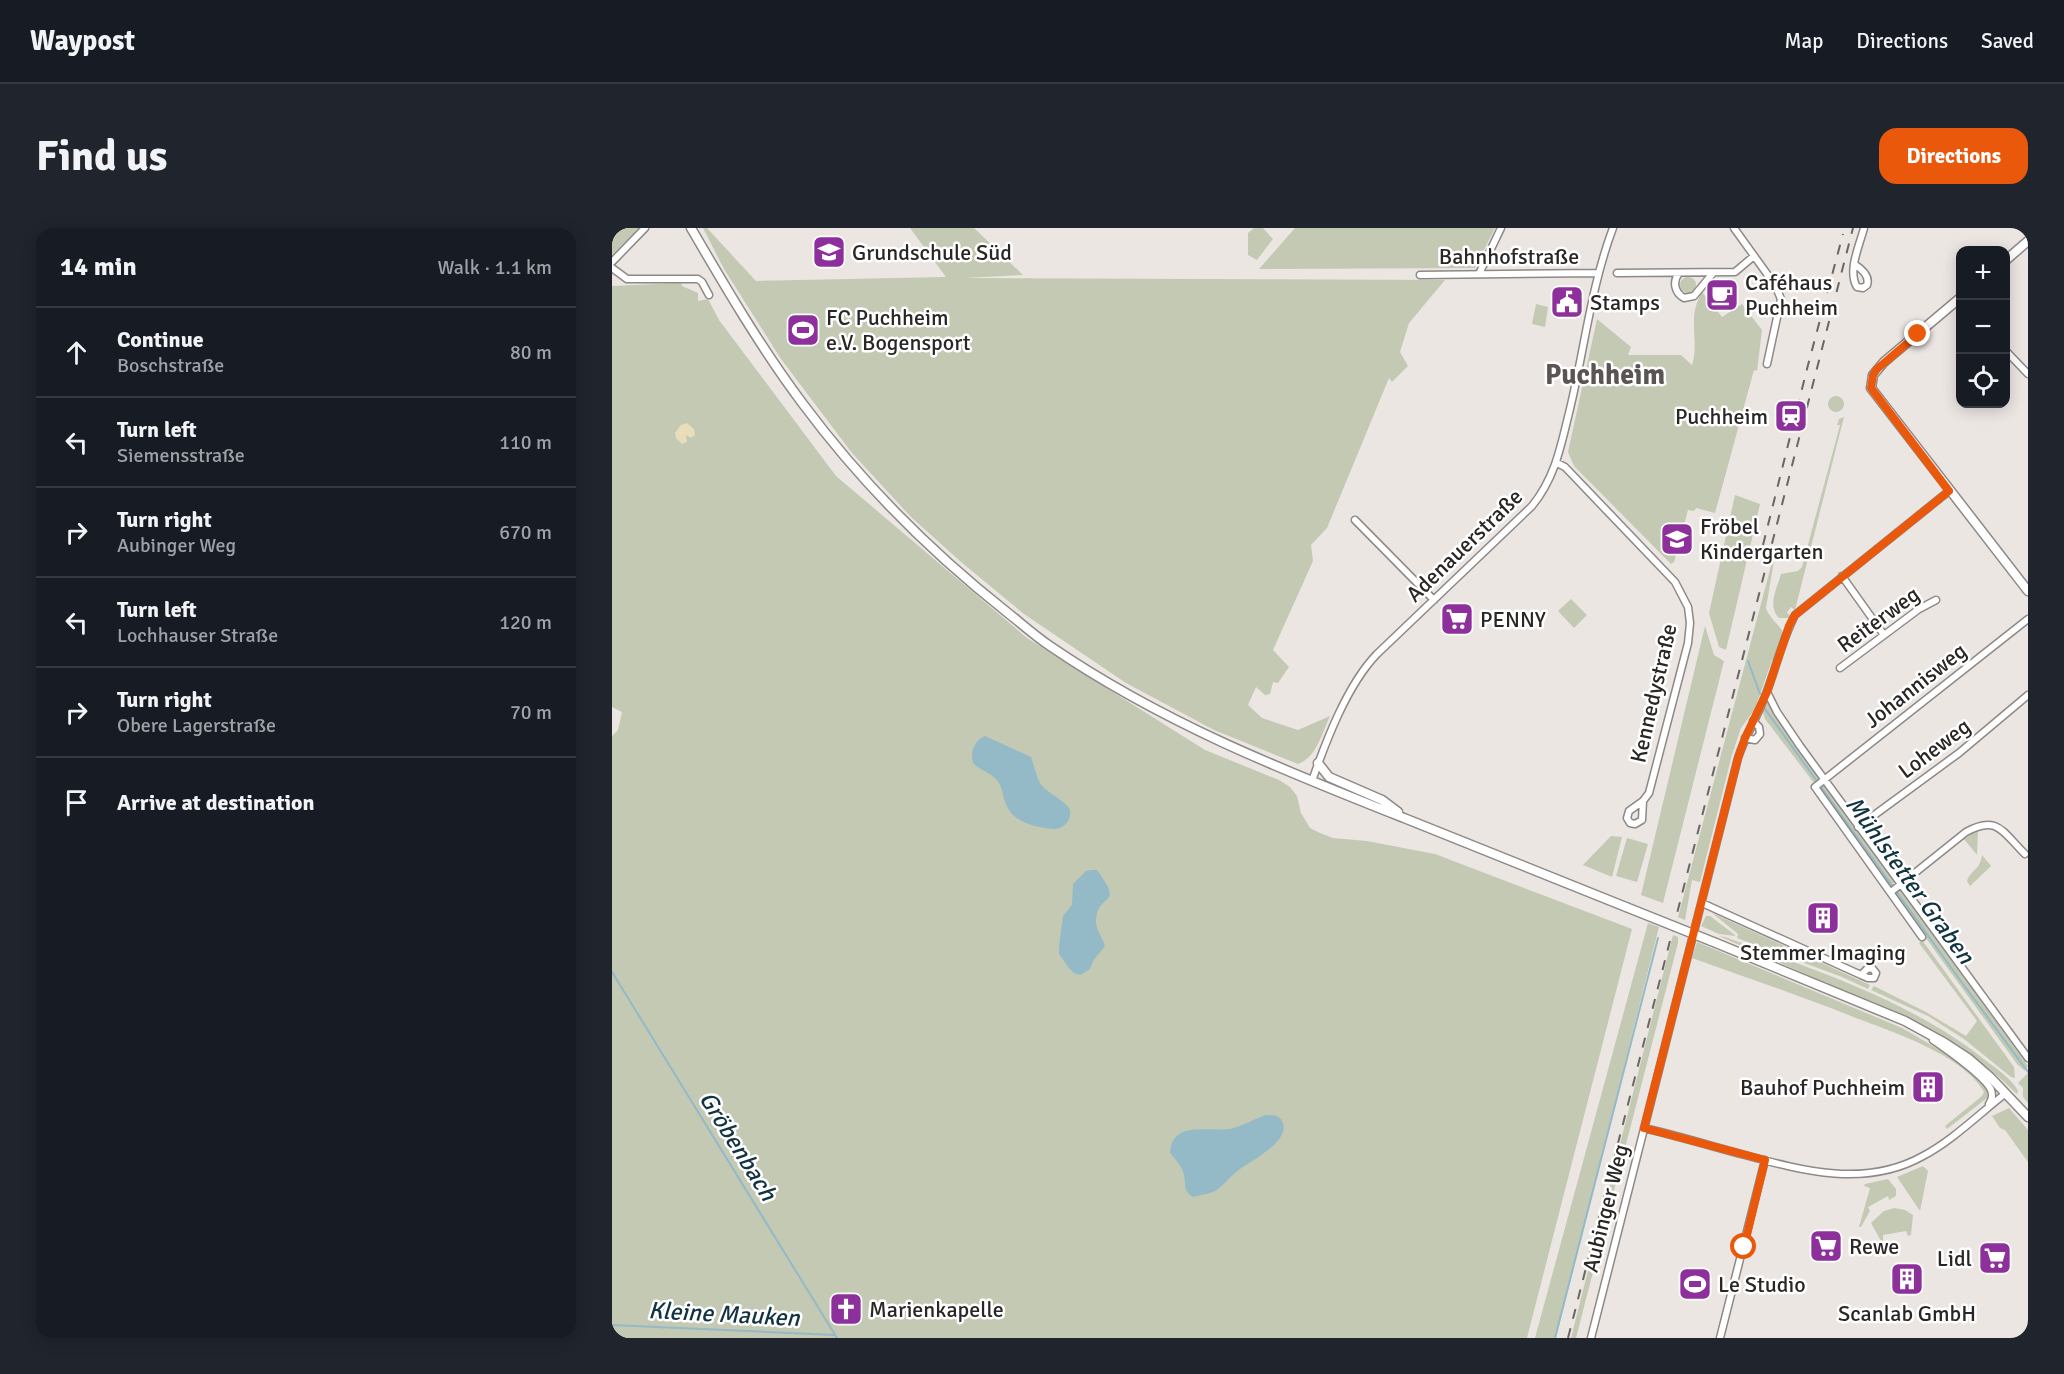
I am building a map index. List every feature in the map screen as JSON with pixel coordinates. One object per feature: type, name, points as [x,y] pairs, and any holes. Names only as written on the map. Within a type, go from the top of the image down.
[{"type":"street","points":[[612,262],[645,228]]},
{"type":"street","points":[[691,228],[744,317],[802,403],[843,454],[931,546],[977,589],[1047,645],[1119,690],[1203,735],[1312,782],[1905,1021],[1968,1058],[2028,1117]]},
{"type":"street","points":[[1479,273],[1501,228]]},
{"type":"street","name":"Adenauerstraße","points":[[1312,782],[1347,697],[1361,673],[1377,654],[1532,506],[1545,488],[1557,463],[1597,273],[1613,228]]},
{"type":"street","points":[[1734,228],[1775,285],[1781,299],[1767,364]]},
{"type":"street","points":[[1854,264],[1864,228]]},
{"type":"street","points":[[2010,257],[2028,241]]},
{"type":"street","points":[[1617,273],[1735,272],[1754,256]]},
{"type":"street","points":[[612,268],[627,279],[698,279],[709,295]]},
{"type":"street","name":"Bahnhofstraße","points":[[1420,275],[1597,273]]},
{"type":"street","points":[[1679,273],[1676,277],[1676,290],[1684,298],[1694,296],[1713,273]]},
{"type":"street","points":[[1956,303],[1884,362],[1873,375],[1871,388],[2028,591]]},
{"type":"street","points":[[2009,354],[2028,374]]},
{"type":"street","name":"Kennedystraße","points":[[1557,463],[1565,466],[1675,582],[1688,607],[1690,623],[1688,643],[1649,792],[1643,801]]},
{"type":"street","name":"Aubinger Weg","points":[[1591,1338],[1745,738],[1766,695],[1789,626],[1795,615],[1949,491]]},
{"type":"street","points":[[1356,520],[1434,600]]},
{"type":"street","points":[[1842,576],[1884,635]]},
{"type":"street","name":"Reiterweg","points":[[1840,668],[1919,609],[1936,600]]},
{"type":"street","name":"Johannisweg","points":[[1820,782],[2028,619]]},
{"type":"street","points":[[1766,695],[1820,782],[1858,827],[1922,937]]},
{"type":"street","name":"Loheweg","points":[[1858,827],[1959,753],[2028,695]]},
{"type":"street","name":"Aubinger Weg","points":[[1745,738],[1755,740],[1760,734],[1759,728],[1753,721]]},
{"type":"street","points":[[1318,763],[1329,777],[1382,800],[1405,818]]},
{"type":"street","points":[[1820,782],[1815,787],[2028,1058]]},
{"type":"street","points":[[1895,889],[1978,825],[1986,824],[2000,828],[2025,854]]},
{"type":"street","points":[[1701,903],[1861,975]]},
{"type":"street","points":[[1905,1021],[1964,1063],[1991,1088],[1991,1101],[1986,1108]]},
{"type":"street","points":[[1644,1128],[1805,1171],[1835,1174],[1859,1173],[1889,1168],[1924,1156],[2006,1093]]},
{"type":"street","points":[[1720,1338],[1765,1160]]},
{"type":"green space","points":[[612,228],[640,228],[612,255]]},
{"type":"green space","points":[[703,228],[707,228],[756,281],[946,277],[910,228],[974,228],[1023,275],[964,278],[1445,280],[1409,323],[1400,352],[1408,366],[1392,382],[1389,378],[1327,528],[1311,545],[1313,561],[1273,650],[1289,667],[1278,683],[1273,682],[1270,694],[1265,695],[1256,687],[1248,705],[1262,718],[1298,730],[1330,716],[1310,756],[1298,764],[1214,730],[1126,683],[1024,614],[961,562],[911,517],[852,453],[781,359],[724,269]]},
{"type":"green space","points":[[1254,228],[1263,228],[1273,239],[1257,260],[1248,255],[1248,233]]},
{"type":"green space","points":[[1295,228],[1495,228],[1475,268],[1259,269]]},
{"type":"green space","points":[[1685,277],[1691,277],[1696,285],[1694,291],[1685,293],[1680,288],[1680,282]]},
{"type":"green space","points":[[681,283],[682,286],[698,293],[698,301],[708,299],[719,320],[836,476],[1027,638],[1205,750],[1279,780],[1290,787],[1297,796],[1301,813],[1310,828],[1320,833],[1333,838],[1367,841],[1435,854],[1632,929],[1527,1338],[612,1338],[612,736],[618,730],[622,712],[612,707],[612,286]]},
{"type":"green space","points":[[1702,292],[1722,317],[1742,304],[1762,330],[1757,371],[1754,370],[1715,513],[1696,508],[1694,511],[1688,510],[1674,562],[1671,564],[1574,466],[1568,452],[1597,319],[1631,347],[1628,355],[1681,355],[1692,365],[1695,347],[1695,311]]},
{"type":"green space","points":[[1536,304],[1548,307],[1545,327],[1532,324]]},
{"type":"green space","points":[[1836,396],[1844,404],[1836,412],[1828,404]]},
{"type":"green space","points":[[1844,417],[1795,610],[1791,607],[1787,613],[1791,616],[1789,618],[1779,618],[1775,613],[1773,602],[1777,585],[1781,574],[1798,571],[1802,567],[1840,425],[1837,425],[1839,419]]},
{"type":"green space","points":[[1735,495],[1760,504],[1726,650],[1719,647],[1709,613]]},
{"type":"green space","points":[[1776,547],[1781,548],[1774,561],[1766,608],[1784,636],[1775,660],[1772,660],[1755,709],[1741,728],[1700,882],[1692,880],[1685,920],[1678,917]]},
{"type":"green space","points":[[1571,599],[1587,615],[1574,628],[1558,611]]},
{"type":"green space","points":[[1705,626],[1714,655],[1724,661],[1663,903],[1641,895]]},
{"type":"green space","points":[[1769,701],[1820,778],[1814,783],[1765,719],[1763,712]]},
{"type":"green space","points":[[1825,785],[1895,882],[1889,887],[1819,789]]},
{"type":"green space","points":[[1978,830],[1977,855],[1964,839]]},
{"type":"green space","points":[[1611,836],[1622,837],[1612,877],[1583,865]]},
{"type":"green space","points":[[1627,838],[1648,844],[1637,882],[1616,876]]},
{"type":"green space","points":[[1982,855],[1991,866],[1970,886],[1967,881],[1979,864]]},
{"type":"green space","points":[[1900,889],[2028,1066],[2025,1071],[2017,1064],[1894,894]]},
{"type":"green space","points":[[1712,913],[1870,985],[1868,989],[1737,938],[1738,934]]},
{"type":"green space","points":[[1706,916],[1710,916],[1735,936],[1719,934],[1701,926]]},
{"type":"green space","points":[[1648,923],[1659,927],[1556,1338],[1535,1338]]},
{"type":"green space","points":[[1673,935],[1678,937],[1678,943],[1576,1338],[1571,1338]]},
{"type":"green space","points":[[1719,936],[1861,988],[1894,1003],[1956,1039],[1999,1070],[2018,1091],[2017,1094],[1961,1047],[1926,1027]]},
{"type":"green space","points":[[1922,940],[2014,1067],[2015,1078],[1964,1039],[1928,1016],[1871,990],[1874,986],[1926,1012],[1966,1036],[1977,1021],[1919,943]]},
{"type":"green space","points":[[1697,942],[1902,1028],[1964,1067],[1987,1087],[1987,1098],[1947,1129],[1945,1126],[1984,1092],[1974,1078],[1960,1066],[1924,1045],[1692,958]]},
{"type":"green space","points":[[2028,1073],[2028,1103],[2023,1097],[2023,1088],[2018,1083]]},
{"type":"green space","points":[[2009,1108],[2028,1130],[2028,1162],[1992,1116]]},
{"type":"green space","points":[[1923,1166],[1928,1171],[1920,1211],[1897,1177]]},
{"type":"green space","points":[[1888,1179],[1896,1189],[1896,1196],[1889,1200],[1888,1196],[1868,1207],[1870,1211],[1859,1227],[1870,1188],[1864,1186],[1865,1184]]},
{"type":"green space","points":[[1894,1208],[1905,1210],[1913,1215],[1911,1235],[1908,1236],[1906,1231],[1883,1235],[1883,1241],[1881,1241],[1871,1223],[1884,1211]]},
{"type":"sand","points":[[687,423],[694,429],[695,435],[691,438],[686,435],[687,442],[682,444],[676,438],[675,433],[681,425]]},
{"type":"water","points":[[985,736],[1031,757],[1040,783],[1069,808],[1070,816],[1064,826],[1053,829],[1039,827],[1020,820],[1011,813],[997,781],[973,763],[974,747]]},
{"type":"water","points":[[1097,870],[1110,895],[1098,910],[1096,919],[1105,946],[1093,961],[1090,969],[1080,975],[1069,968],[1059,954],[1059,946],[1063,916],[1072,905],[1073,884],[1086,871]]},
{"type":"water","points":[[1266,1115],[1277,1116],[1282,1121],[1284,1129],[1275,1144],[1236,1172],[1215,1191],[1193,1197],[1190,1195],[1182,1169],[1170,1153],[1172,1142],[1178,1135],[1185,1131],[1234,1128]]},
{"type":"waterway","name":"Mühlstetter Graben","points":[[1748,661],[1760,694]]},
{"type":"waterway","name":"Mühlstetter Graben","points":[[1765,709],[2028,1072]]},
{"type":"waterway","points":[[1555,1338],[1658,938]]},
{"type":"waterway","name":"Gröbenbach","points":[[612,972],[837,1338]]},
{"type":"waterway","name":"Kleine Mauken","points":[[612,1325],[834,1335]]},
{"type":"railway","points":[[1568,1338],[1853,228]]},
{"type":"railway","points":[[1763,545],[1843,234]]},
{"type":"place","name":"Grundschule Süd","points":[[829,252]]},
{"type":"place","name":"Caféhaus Puchheim","points":[[1722,295]]},
{"type":"place","name":"Stamps","points":[[1567,302]]},
{"type":"place","name":"FC Puchheim e.V. Bogensport","points":[[803,330]]},
{"type":"place","name":"Puchheim","points":[[1791,416]]},
{"type":"place","name":"Fröbel Kindergarten","points":[[1677,539]]},
{"type":"place","name":"PENNY","points":[[1457,619]]},
{"type":"place","name":"Stemmer Imaging","points":[[1823,918]]},
{"type":"place","name":"Bauhof Puchheim","points":[[1928,1087]]},
{"type":"place","name":"Rewe","points":[[1826,1246]]},
{"type":"place","name":"Lidl","points":[[1995,1258]]},
{"type":"place","name":"Scanlab GmbH","points":[[1907,1279]]},
{"type":"place","name":"Le Studio","points":[[1695,1284]]},
{"type":"place","name":"Marienkapelle","points":[[846,1309]]},
{"type":"district","name":"Puchheim","points":[[1605,374]]},
{"type":"route","points":[[1744,1247],[1765,1160],[1644,1128],[1738,758],[1745,738],[1765,699],[1789,626],[1795,615],[1949,491],[1871,388],[1871,381],[1877,369],[1918,334]]}]
